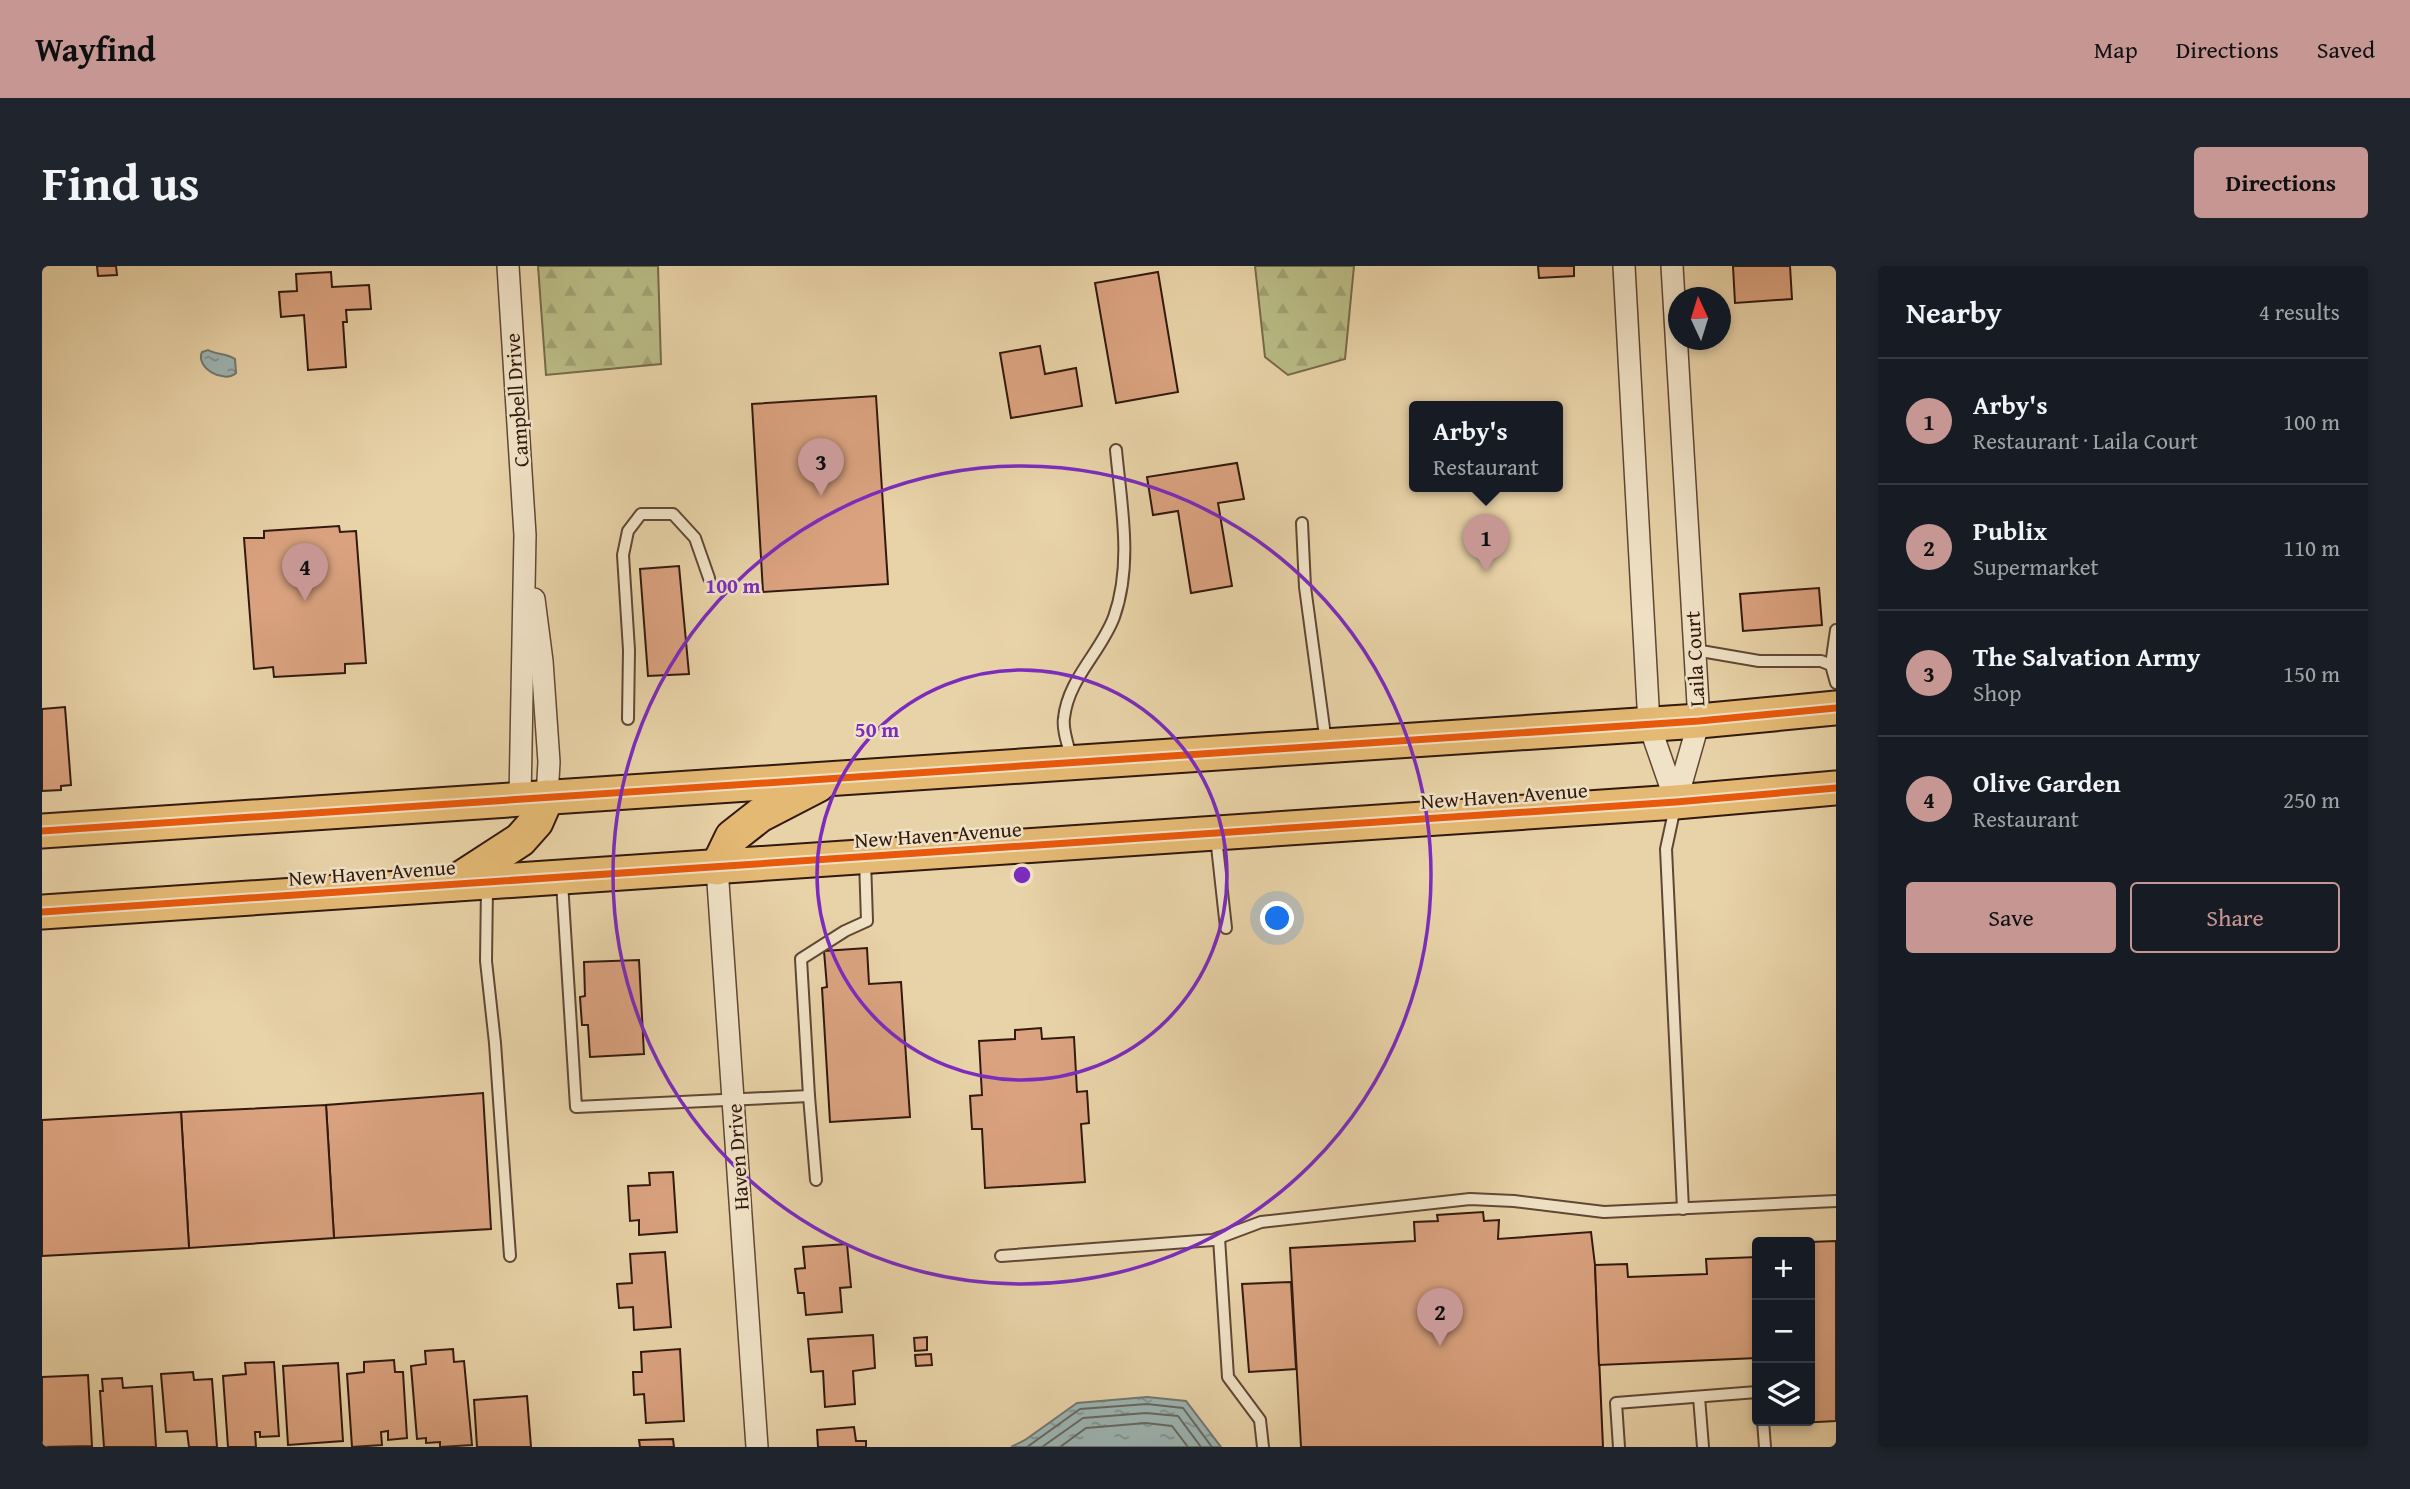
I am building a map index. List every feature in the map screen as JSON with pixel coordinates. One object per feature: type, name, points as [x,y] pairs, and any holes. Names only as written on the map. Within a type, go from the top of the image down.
[{"type":"main road","points":[[42,831],[1699,721],[1836,708]]},
{"type":"main road","points":[[717,868],[732,837],[760,815],[830,779]]},
{"type":"main road","name":"New Haven Avenue","points":[[42,912],[1216,834],[1676,802],[1836,788]]},
{"type":"main road","points":[[450,885],[520,840],[536,822],[534,798]]},
{"type":"street","name":"Campbell Drive","points":[[508,266],[525,535],[534,798]]},
{"type":"street","points":[[1624,266],[1649,724],[1676,802]]},
{"type":"street","name":"Laila Court","points":[[1672,266],[1699,721],[1676,802]]},
{"type":"street","name":"Campbell Drive","points":[[525,535],[542,661],[549,762],[534,798]]},
{"type":"street","name":"Haven Drive","points":[[717,868],[757,1447]]},
{"type":"lane","points":[[1073,763],[1063,720],[1070,693],[1114,618],[1120,591],[1125,550],[1116,450]]},
{"type":"lane","points":[[628,719],[629,650],[623,555],[628,531],[642,514],[673,514],[695,538],[709,578]]},
{"type":"lane","points":[[1302,523],[1305,587],[1326,746]]},
{"type":"lane","points":[[1836,630],[1830,665],[1836,683]]},
{"type":"lane","points":[[1695,650],[1759,661],[1821,661],[1830,665]]},
{"type":"lane","points":[[1676,802],[1666,849],[1684,1209]]},
{"type":"lane","points":[[1216,834],[1226,928]]},
{"type":"lane","points":[[816,1180],[801,959],[867,921],[865,857]]},
{"type":"lane","points":[[562,878],[576,1107],[809,1096]]},
{"type":"lane","points":[[487,883],[486,961],[495,1043],[510,1256]]},
{"type":"lane","points":[[1000,1256],[1213,1240],[1261,1222],[1470,1199],[1514,1201],[1604,1213],[1836,1201]]},
{"type":"lane","points":[[1219,1238],[1228,1377],[1260,1420],[1263,1447]]},
{"type":"lane","points":[[1619,1447],[1616,1404],[1752,1392]]},
{"type":"lane","points":[[1699,1397],[1703,1447]]},
{"type":"lane","points":[[1763,1426],[1765,1447]]},
{"type":"green space","points":[[538,266],[658,266],[661,364],[546,375]]},
{"type":"green space","points":[[1255,266],[1354,266],[1345,359],[1288,375],[1265,357]]},
{"type":"water","points":[[208,350],[235,359],[236,373],[225,377],[207,369],[201,358],[202,352]]},
{"type":"water","points":[[1147,1397],[1186,1401],[1221,1447],[1011,1447],[1077,1403]]},
{"type":"building","points":[[97,266],[116,266],[117,275],[98,276]]},
{"type":"building","points":[[1538,266],[1574,266],[1574,276],[1539,278]]},
{"type":"building","points":[[1733,266],[1790,266],[1792,299],[1735,303]]},
{"type":"building","points":[[331,272],[332,287],[369,285],[371,309],[346,310],[347,322],[343,322],[346,367],[308,370],[304,315],[281,317],[279,292],[297,291],[296,274]]},
{"type":"building","points":[[1158,272],[1178,392],[1116,403],[1095,283]]},
{"type":"building","points":[[1040,346],[1045,374],[1076,368],[1082,406],[1011,418],[1000,353]]},
{"type":"building","points":[[876,396],[888,584],[763,592],[752,404]]},
{"type":"building","points":[[1237,463],[1244,499],[1218,503],[1232,586],[1191,593],[1178,511],[1153,515],[1147,477]]},
{"type":"building","points":[[339,526],[340,532],[356,531],[366,663],[345,664],[345,673],[274,677],[273,667],[254,669],[244,538],[264,538],[264,531]]},
{"type":"building","points":[[679,566],[689,674],[648,676],[640,569]]},
{"type":"building","points":[[1819,588],[1822,625],[1743,631],[1740,594]]},
{"type":"building","points":[[65,707],[71,785],[61,786],[61,790],[42,791],[42,709]]},
{"type":"building","points":[[867,948],[869,984],[901,982],[910,1117],[830,1122],[822,988],[827,987],[824,951]]},
{"type":"building","points":[[639,960],[644,1054],[590,1057],[588,1025],[582,1025],[580,997],[585,996],[584,962]]},
{"type":"building","points":[[1041,1028],[1042,1039],[1074,1037],[1077,1092],[1087,1091],[1089,1123],[1081,1124],[1085,1182],[985,1188],[982,1129],[972,1129],[970,1096],[982,1095],[979,1041],[1015,1039],[1015,1030]]},
{"type":"building","points":[[483,1093],[491,1229],[334,1238],[326,1105]]},
{"type":"building","points":[[326,1105],[334,1238],[189,1248],[181,1112]]},
{"type":"building","points":[[181,1112],[189,1248],[42,1256],[42,1120]]},
{"type":"building","points":[[673,1172],[677,1232],[639,1235],[639,1220],[630,1221],[628,1186],[650,1185],[649,1173]]},
{"type":"building","points":[[1483,1212],[1484,1221],[1499,1220],[1498,1239],[1591,1232],[1595,1265],[1603,1447],[1301,1447],[1290,1248],[1415,1241],[1414,1222],[1438,1221],[1437,1215]]},
{"type":"building","points":[[1836,1241],[1836,1421],[1815,1422],[1815,1242]]},
{"type":"building","points":[[847,1244],[851,1287],[840,1288],[842,1312],[806,1315],[804,1293],[798,1293],[795,1269],[805,1268],[803,1247]]},
{"type":"building","points":[[665,1252],[671,1327],[634,1330],[633,1307],[619,1308],[617,1284],[632,1283],[630,1254]]},
{"type":"building","points":[[1752,1257],[1752,1358],[1599,1365],[1595,1265],[1627,1264],[1628,1277],[1707,1274],[1706,1259]]},
{"type":"building","points":[[1291,1282],[1296,1369],[1249,1372],[1242,1284]]},
{"type":"building","points":[[873,1335],[875,1368],[853,1371],[855,1404],[825,1407],[823,1371],[811,1372],[808,1339]]},
{"type":"building","points":[[927,1337],[927,1350],[915,1351],[914,1338]]},
{"type":"building","points":[[453,1349],[454,1362],[464,1361],[472,1445],[440,1447],[440,1442],[426,1443],[426,1438],[417,1439],[411,1366],[426,1364],[425,1351]]},
{"type":"building","points":[[680,1349],[684,1421],[646,1423],[644,1394],[634,1395],[633,1372],[642,1372],[641,1352]]},
{"type":"building","points":[[931,1354],[932,1365],[916,1366],[915,1355]]},
{"type":"building","points":[[394,1360],[395,1372],[403,1372],[407,1438],[388,1440],[388,1431],[381,1432],[382,1445],[352,1447],[347,1374],[364,1372],[364,1362]]},
{"type":"building","points":[[274,1362],[279,1436],[260,1437],[260,1432],[255,1432],[256,1447],[228,1447],[223,1376],[246,1374],[245,1363]]},
{"type":"building","points":[[338,1363],[343,1441],[288,1445],[283,1366]]},
{"type":"building","points":[[193,1372],[194,1380],[212,1379],[217,1447],[189,1447],[187,1431],[166,1432],[161,1374]]},
{"type":"building","points":[[88,1375],[92,1446],[42,1447],[42,1377]]},
{"type":"building","points":[[122,1378],[123,1388],[152,1386],[156,1447],[104,1447],[100,1391],[103,1391],[102,1379]]},
{"type":"building","points":[[527,1396],[531,1447],[477,1447],[474,1400]]},
{"type":"building","points":[[854,1427],[856,1441],[866,1441],[866,1447],[818,1447],[817,1430]]},
{"type":"building","points":[[673,1439],[674,1447],[640,1447],[639,1440]]},
{"type":"cycle path","points":[[42,831],[1699,721],[1836,708]]},
{"type":"cycle path","points":[[42,912],[1676,802],[1836,788]]},
{"type":"place","name":"The Salvation Army","points":[[821,496]]},
{"type":"place","name":"Arby's","points":[[1486,572]]},
{"type":"place","name":"Olive Garden","points":[[305,601]]},
{"type":"place","name":"Publix","points":[[1440,1346]]}]
